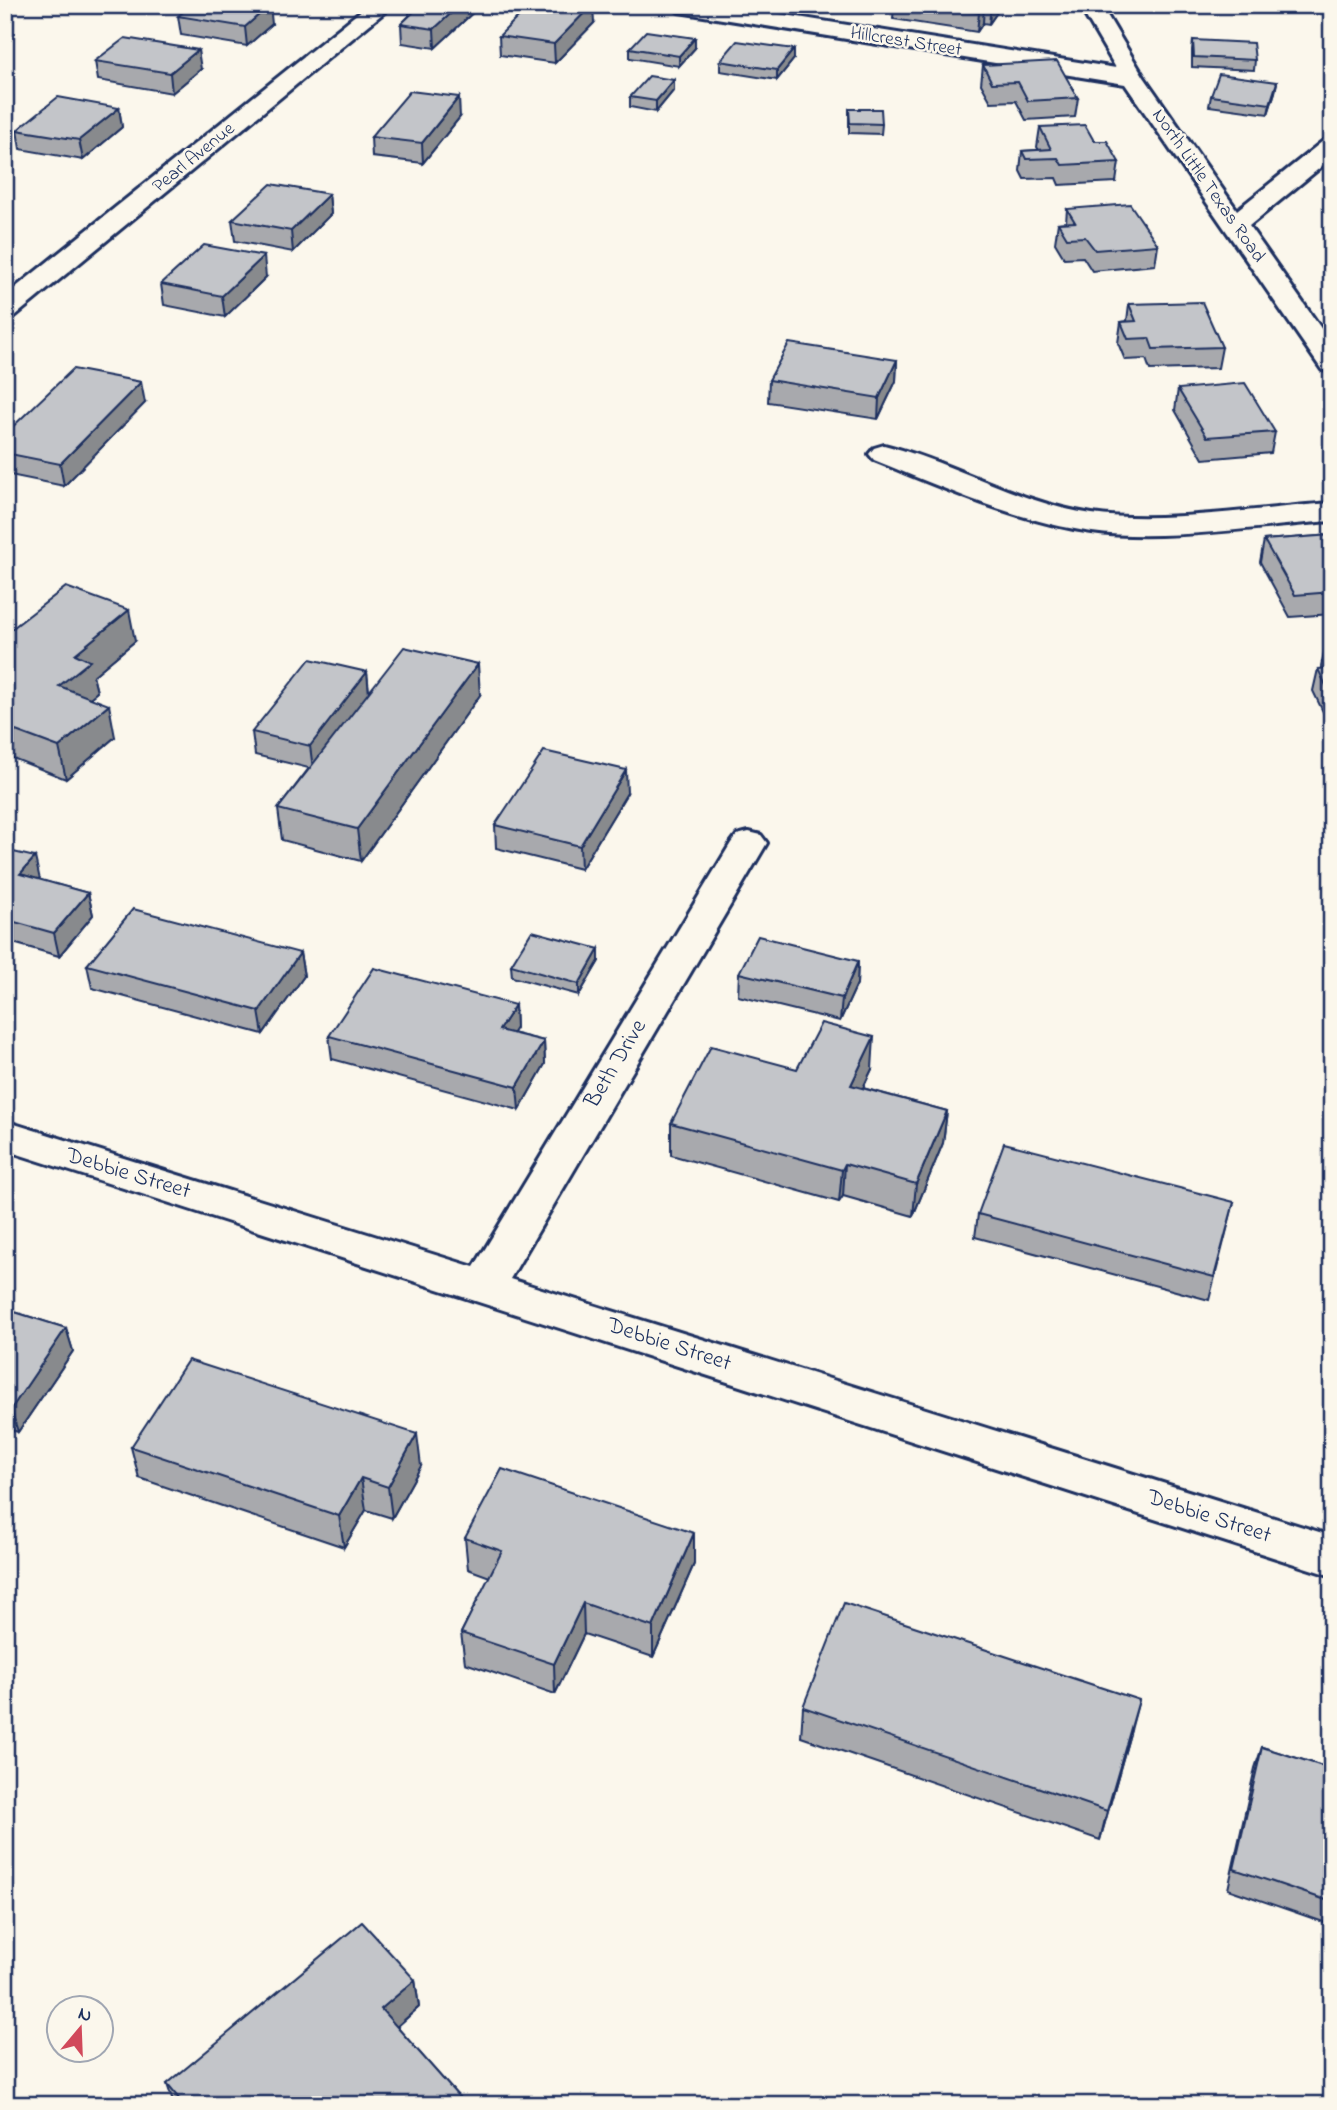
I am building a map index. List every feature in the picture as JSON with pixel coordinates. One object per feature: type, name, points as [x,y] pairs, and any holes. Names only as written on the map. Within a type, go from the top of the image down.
[{"type":"street","name":"Pearl Avenue","points":[[5,310],[382,5]]},
{"type":"street","name":"Hillcrest Street","points":[[679,5],[1133,78]]},
{"type":"street","name":"North Little Texas Road","points":[[1090,5],[1133,78],[1332,364]]},
{"type":"street","points":[[1235,224],[1332,146]]},
{"type":"street","points":[[884,454],[1011,503],[1092,523],[1168,524],[1332,512]]},
{"type":"street","name":"Beth Drive","points":[[484,1286],[749,843]]},
{"type":"street","name":"Debbie Street","points":[[5,1135],[1332,1556]]},
{"type":"building","points":[[192,5],[270,5],[245,27],[178,16]]},
{"type":"building","points":[[417,5],[460,5],[434,29],[401,24],[420,6]]},
{"type":"building","points":[[530,5],[592,5],[554,44],[499,36]]},
{"type":"building","points":[[930,5],[984,5],[979,13]]},
{"type":"building","points":[[646,31],[695,38],[679,56],[630,48]]},
{"type":"building","points":[[125,38],[198,50],[170,73],[95,61]]},
{"type":"building","points":[[1193,40],[1253,43],[1255,60],[1194,57]]},
{"type":"building","points":[[737,41],[794,49],[777,70],[720,61]]},
{"type":"building","points":[[1057,61],[1078,98],[1028,101],[1018,82],[992,83],[983,65]]},
{"type":"building","points":[[1219,74],[1277,82],[1270,104],[1211,96]]},
{"type":"building","points":[[649,76],[674,80],[656,101],[630,97]]},
{"type":"building","points":[[410,91],[459,97],[422,143],[371,137]]},
{"type":"building","points":[[58,97],[119,108],[79,140],[17,130]]},
{"type":"building","points":[[849,109],[881,109],[882,124],[850,123]]},
{"type":"building","points":[[1085,125],[1094,141],[1107,141],[1119,162],[1062,165],[1058,158],[1026,159],[1022,151],[1051,149],[1040,127]]},
{"type":"building","points":[[271,184],[329,194],[291,231],[232,220]]},
{"type":"building","points":[[1130,204],[1158,245],[1095,250],[1085,237],[1067,238],[1058,223],[1075,222],[1067,209]]},
{"type":"building","points":[[204,245],[264,256],[222,296],[161,284]]},
{"type":"building","points":[[1202,302],[1222,347],[1153,349],[1149,338],[1128,339],[1121,322],[1136,321],[1129,304]]},
{"type":"building","points":[[789,343],[897,360],[879,398],[769,380]]},
{"type":"building","points":[[73,369],[141,382],[60,464],[5,453],[5,434]]},
{"type":"building","points":[[1245,383],[1275,432],[1207,437],[1178,389]]},
{"type":"building","points":[[1332,535],[1332,592],[1295,595],[1264,540]]},
{"type":"building","points":[[66,587],[129,610],[75,654],[90,661],[59,686],[109,705],[59,747],[5,727],[5,634]]},
{"type":"building","points":[[1326,644],[1332,644],[1332,655]]},
{"type":"building","points":[[404,647],[478,664],[357,829],[278,809]]},
{"type":"building","points":[[310,659],[367,672],[310,746],[252,732]]},
{"type":"building","points":[[1332,668],[1332,696],[1331,696],[1318,669]]},
{"type":"building","points":[[544,751],[626,770],[580,846],[495,825]]},
{"type":"building","points":[[5,850],[35,857],[20,874],[88,893],[54,933],[8,920],[5,923]]},
{"type":"building","points":[[133,909],[300,953],[259,1011],[87,965]]},
{"type":"building","points":[[532,931],[599,949],[579,984],[511,965]]},
{"type":"building","points":[[758,936],[858,961],[842,998],[739,973]]},
{"type":"building","points":[[374,968],[515,1005],[499,1030],[544,1041],[517,1087],[329,1036]]},
{"type":"building","points":[[821,1023],[874,1037],[851,1085],[947,1111],[916,1184],[845,1164],[842,1170],[671,1123],[711,1046],[797,1069]]},
{"type":"building","points":[[1004,1143],[1234,1202],[1214,1277],[978,1214]]},
{"type":"building","points":[[5,1309],[66,1328],[11,1409],[5,1408]]},
{"type":"building","points":[[188,1360],[417,1434],[388,1487],[361,1478],[339,1516],[131,1447]]},
{"type":"building","points":[[502,1469],[694,1533],[653,1627],[583,1603],[554,1664],[461,1633],[502,1551],[465,1538]]},
{"type":"building","points":[[844,1603],[1139,1700],[1107,1811],[803,1707]]},
{"type":"building","points":[[1262,1747],[1332,1769],[1332,1902],[1234,1869]]},
{"type":"building","points":[[362,1922],[415,1980],[381,2009],[466,2105],[184,2105],[167,2084]]}]
